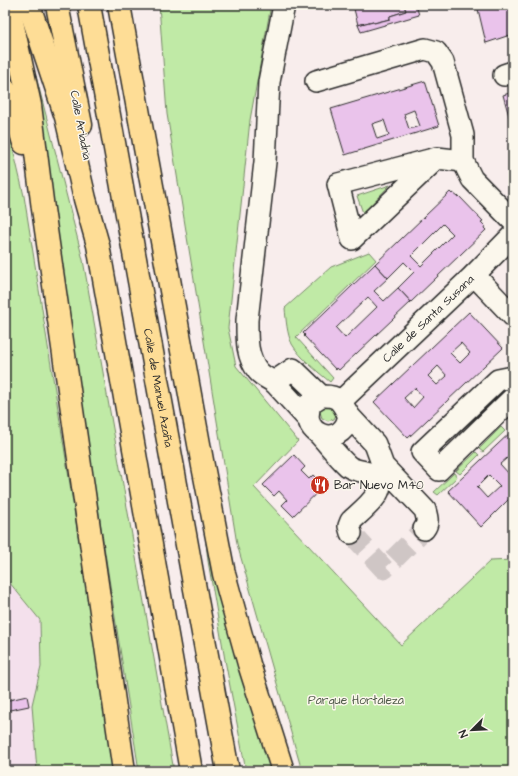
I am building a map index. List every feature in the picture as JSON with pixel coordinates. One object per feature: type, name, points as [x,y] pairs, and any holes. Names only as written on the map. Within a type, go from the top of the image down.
[{"type":"highway","points":[[7,5],[11,17],[30,105],[43,209],[124,771]]},
{"type":"highway","points":[[29,5],[66,117],[85,199],[98,245],[191,771]]},
{"type":"highway","name":"Calle Ariadna","points":[[57,5],[96,200],[98,245]]},
{"type":"highway","name":"Calle de Manuel Azaña","points":[[89,5],[228,771]]},
{"type":"highway","points":[[119,5],[224,574],[249,664],[283,771]]},
{"type":"highway","points":[[5,90],[13,106],[43,209]]},
{"type":"street","points":[[284,5],[269,82],[265,162],[247,320],[246,341],[250,358],[259,372],[274,382],[307,418],[312,428],[350,467],[373,475],[378,480],[380,490],[377,496],[351,521],[349,526],[351,533]]},
{"type":"street","points":[[316,81],[425,49],[436,52],[443,62],[463,135],[463,161],[472,179],[513,221]]},
{"type":"street","points":[[437,158],[352,239],[338,184],[437,158],[463,161]]},
{"type":"street","name":"Calle de Santa Susana","points":[[345,409],[513,235]]},
{"type":"street","points":[[474,275],[513,316]]},
{"type":"street","points":[[274,382],[293,369],[321,396]]},
{"type":"street","points":[[513,377],[498,380],[422,452],[439,470],[513,398]]},
{"type":"street","points":[[307,418],[310,404],[321,396],[332,396],[375,444],[383,466],[424,510],[428,518],[427,525],[424,529]]},
{"type":"street","points":[[319,434],[329,436],[338,433],[346,426],[345,409]]},
{"type":"street","points":[[350,467],[375,444]]},
{"type":"shaded area","points":[[5,577],[40,620],[41,667],[32,705],[37,771],[5,771]]},
{"type":"green space","name":"Parque Hortaleza","points":[[159,5],[271,5],[250,120],[228,328],[236,366],[298,441],[254,487],[401,645],[490,561],[513,560],[513,771],[302,771],[237,544],[167,114]]},
{"type":"green space","points":[[36,76],[83,260],[174,771],[139,771],[93,476],[66,289],[39,129]]},
{"type":"green space","points":[[5,119],[24,196],[99,666],[114,771],[37,771],[32,705],[41,667],[40,620],[5,577]]},
{"type":"green space","points":[[390,185],[363,213],[357,196]]},
{"type":"green space","points":[[369,252],[376,260],[296,337],[333,378],[330,382],[304,360],[295,349],[290,340],[285,308],[331,267]]},
{"type":"green space","points":[[329,404],[337,413],[334,419],[328,421],[322,418],[320,412],[321,408]]},
{"type":"green space","points":[[501,427],[505,431],[483,452],[479,449]]},
{"type":"green space","points":[[476,452],[479,455],[460,474],[456,471]]},
{"type":"green space","points":[[454,473],[457,477],[438,495],[434,492]]},
{"type":"green space","points":[[206,543],[227,626],[275,771],[246,771],[225,660]]},
{"type":"building","points":[[361,5],[404,5],[406,11],[390,16],[390,19],[358,25],[354,9],[362,7]]},
{"type":"building","points":[[404,5],[416,5],[419,15],[361,32],[358,25],[390,19],[390,16],[406,11]]},
{"type":"building","points":[[477,5],[509,5],[513,17],[513,34],[486,43]]},
{"type":"building","points":[[425,81],[439,126],[345,155],[331,109]],"holes":[[[414,110],[420,126],[409,129],[404,114]],[[384,120],[389,135],[377,139],[372,124]]]},
{"type":"building","points":[[513,92],[513,130],[503,95]]},
{"type":"building","points":[[450,192],[458,197],[459,196],[483,221],[481,222],[485,226],[484,228],[486,230],[411,302],[398,288],[414,272],[404,262],[388,278],[375,264]],"holes":[[[443,224],[453,234],[421,266],[411,256]]]},
{"type":"building","points":[[375,264],[388,278],[374,291],[384,301],[398,288],[411,302],[339,370],[337,368],[336,370],[304,336],[305,335],[303,333]],"holes":[[[368,297],[377,307],[345,338],[336,328]]]},
{"type":"building","points":[[469,312],[503,348],[408,438],[374,402]],"holes":[[[461,343],[470,353],[460,363],[450,353]],[[438,366],[447,376],[437,385],[428,376]],[[415,388],[423,397],[413,408],[404,398]]]},
{"type":"building","points":[[513,430],[513,453],[500,464],[510,475],[513,472],[513,495],[481,527],[448,491]],"holes":[[[489,475],[500,486],[487,498],[477,487]]]},
{"type":"building","points":[[294,455],[305,467],[301,471],[309,479],[313,475],[324,486],[293,516],[282,505],[287,500],[279,491],[274,496],[263,485]]},
{"type":"building","points":[[27,696],[29,706],[5,711],[5,701]]},
{"type":"tunnel","points":[[351,533],[384,569],[424,529]]},
{"type":"place","name":"Bar Nuevo M40","points":[[320,485]]}]
